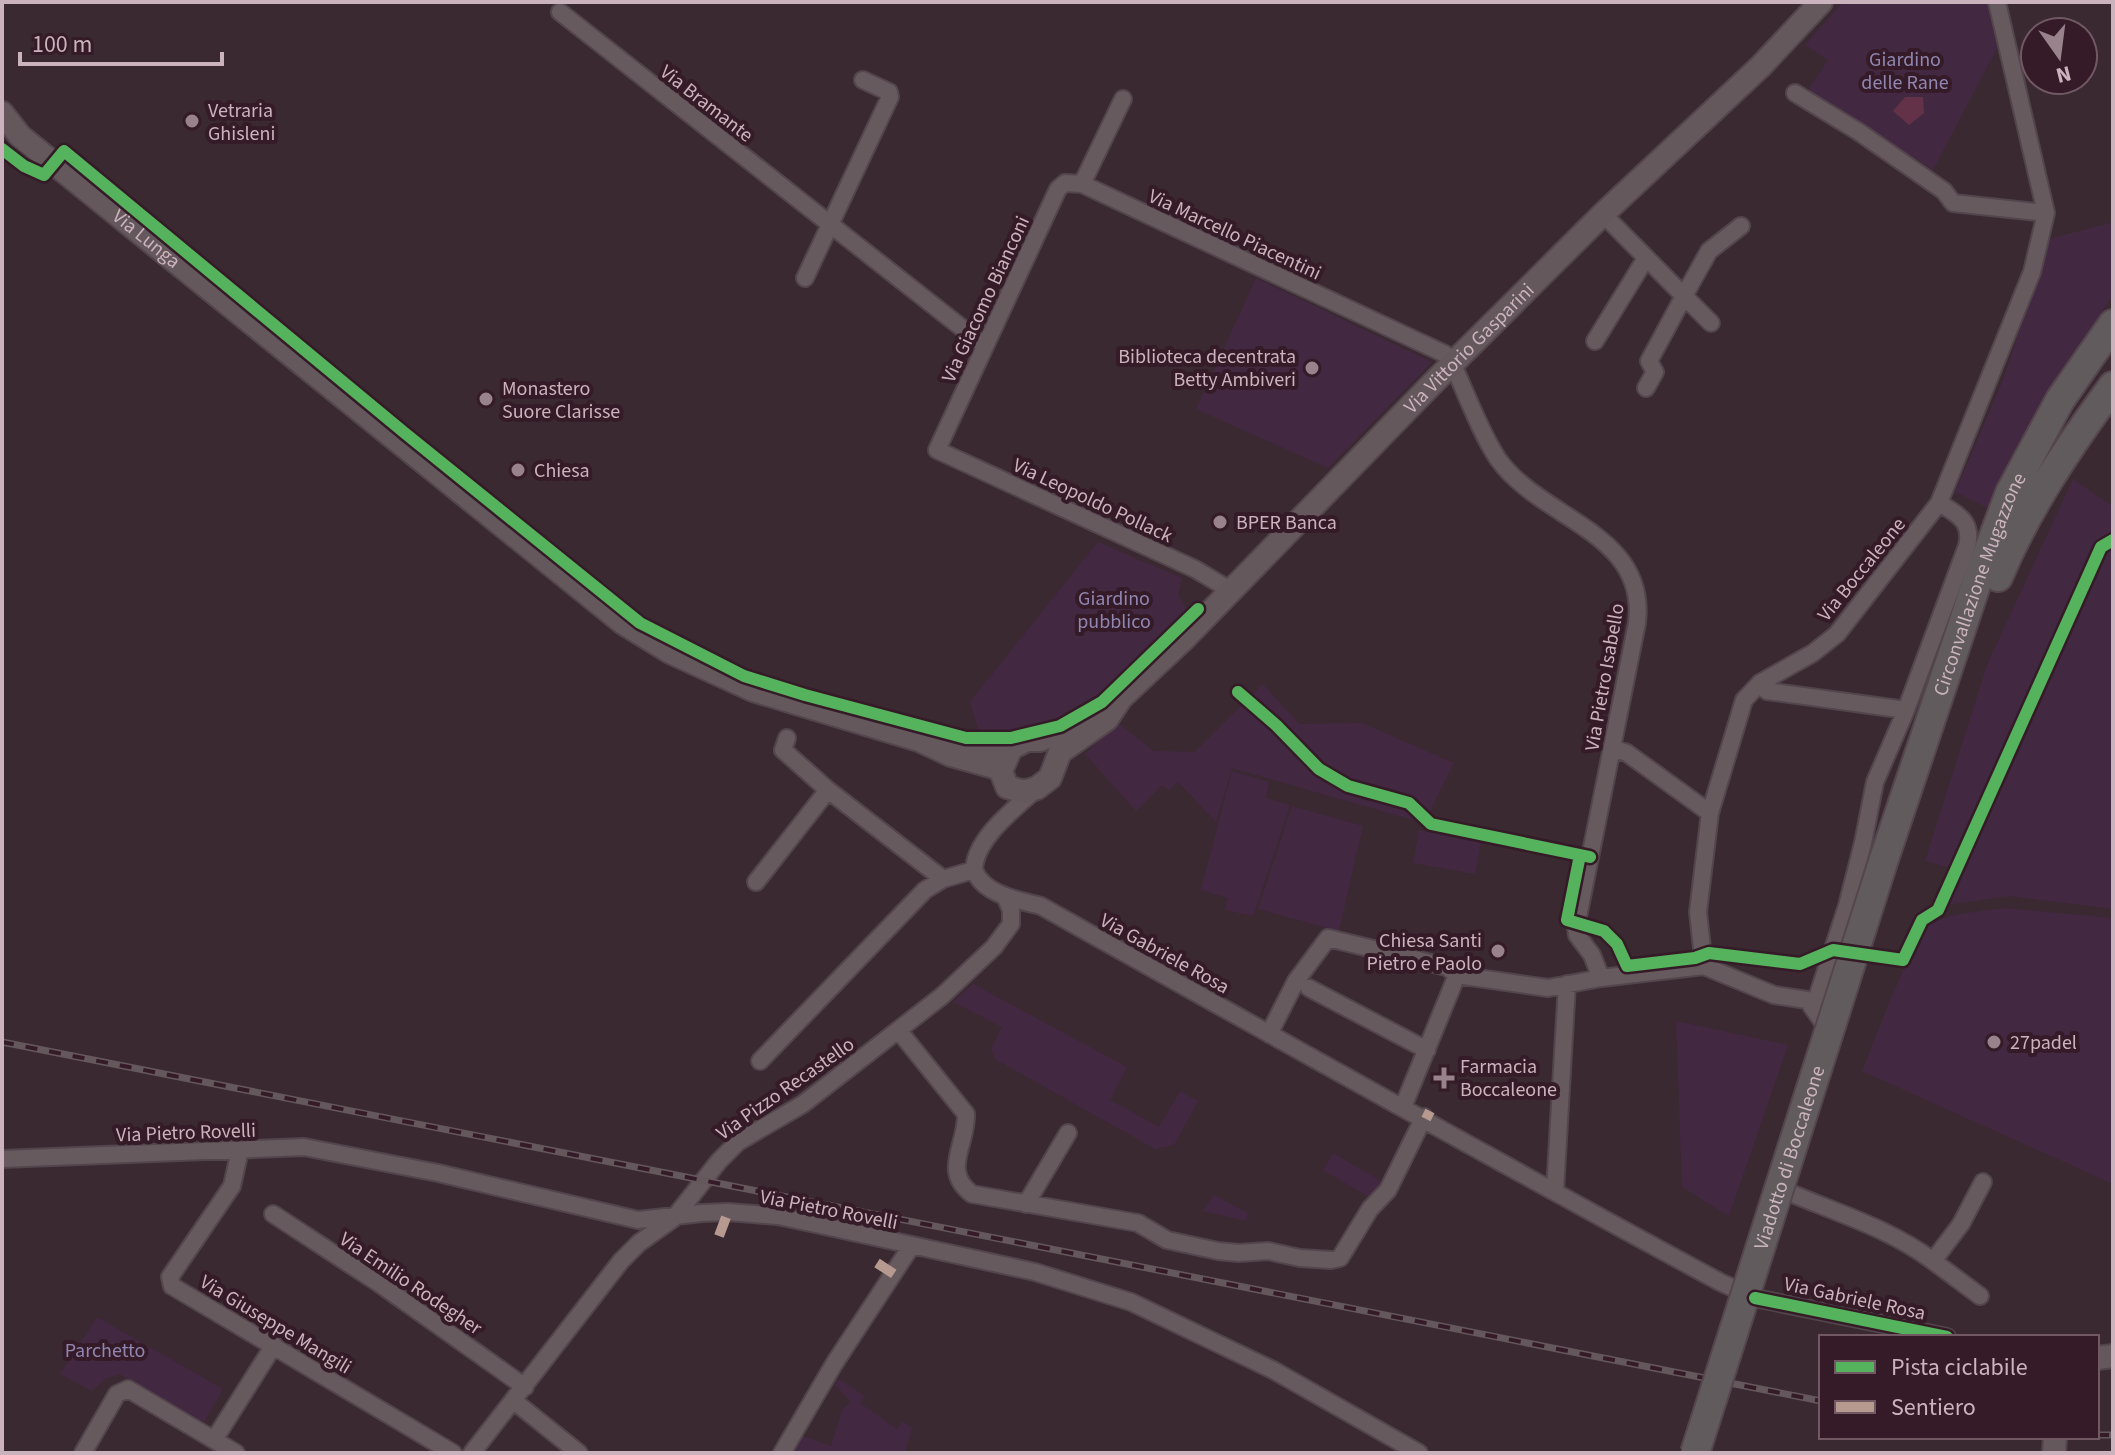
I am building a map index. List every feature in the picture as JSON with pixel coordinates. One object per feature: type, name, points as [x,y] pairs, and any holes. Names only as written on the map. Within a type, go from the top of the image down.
[{"type":"highway","name":"Circonvallazione Mugazzone","points":[[1891,864],[1979,576],[2010,493],[2060,400],[2113,324]]},
{"type":"highway","name":"Circonvallazione Mugazzone","points":[[1891,864],[2011,545],[2052,473],[2113,386]]},
{"type":"highway","name":"Viadotto di Boccaleone","points":[[1695,1453],[1891,864]]},
{"type":"highway","name":"Viadotto di Boccaleone","points":[[1714,1453],[1891,864]]},
{"type":"street","name":"Via Vittorio Gasparini","points":[[974,870],[978,852],[1007,814],[1050,778],[1056,756],[1107,719],[1121,698],[1185,638],[1603,214],[1761,66],[1821,2]]},
{"type":"street","name":"Via Boccaleone","points":[[1704,966],[1698,912],[1710,813],[1744,700],[1760,683],[1813,653],[1837,634],[1939,503],[2032,272],[2046,213],[1997,2]]},
{"type":"street","name":"Via Bramante","points":[[560,12],[985,346]]},
{"type":"street","points":[[805,278],[890,97],[889,92],[863,80]]},
{"type":"street","points":[[1795,93],[1859,132],[1944,191],[1953,203],[2046,213]]},
{"type":"street","points":[[1082,184],[1123,99]]},
{"type":"street","name":"Via Lunga","points":[[2,113],[11,133],[623,623],[670,652],[753,690],[919,740],[951,755],[994,767],[1004,779]]},
{"type":"street","name":"Via Giacomo Bianconi","points":[[937,450],[1058,189],[1065,183],[1082,184]]},
{"type":"street","name":"Via Marcello Piacentini","points":[[1082,184],[1445,354],[1453,365]]},
{"type":"street","points":[[1603,214],[1711,323]]},
{"type":"street","points":[[1646,388],[1655,372],[1649,361],[1709,251],[1741,226]]},
{"type":"street","points":[[1595,341],[1646,258]]},
{"type":"street","name":"Via Pietro Isabello","points":[[1453,365],[1498,458],[1522,485],[1611,549],[1632,575],[1639,604],[1613,748],[1576,922],[1577,935],[1592,955],[1601,978]]},
{"type":"street","name":"Via Leopoldo Pollack","points":[[937,450],[1195,569],[1230,590]]},
{"type":"street","points":[[1814,1007],[1847,906],[1875,782],[1942,617],[1970,536],[1963,517],[1939,503]]},
{"type":"street","points":[[1760,683],[1767,691],[1906,710]]},
{"type":"street","name":"Via Vittorio Gasparini","points":[[1011,748],[1027,740],[1040,740],[1060,732],[1121,698]]},
{"type":"street","points":[[787,738],[783,750],[828,790],[943,879]]},
{"type":"street","name":"Via Lunga","points":[[919,740],[1011,748]]},
{"type":"street","points":[[1040,740],[1051,746],[1056,756]]},
{"type":"street","points":[[1007,814],[1004,779],[1011,748]]},
{"type":"street","points":[[1613,748],[1627,753],[1710,813]]},
{"type":"street","points":[[1004,779],[1024,792],[1037,788]]},
{"type":"street","points":[[756,882],[828,790]]},
{"type":"street","points":[[760,1061],[925,890],[943,879],[974,870]]},
{"type":"street","name":"Via Gabriele Rosa","points":[[974,870],[981,882],[1005,896],[1041,906],[1720,1282],[1755,1298],[1937,1335]]},
{"type":"street","points":[[1005,896],[1011,910],[1011,924]]},
{"type":"street","points":[[1011,924],[1041,906]]},
{"type":"street","name":"Via Pizzo Recastello","points":[[472,1453],[621,1261],[639,1243],[674,1218],[738,1142],[803,1104],[899,1031],[994,947],[1011,924]]},
{"type":"street","points":[[1269,1034],[1296,981],[1328,938],[1447,967],[1457,975],[1548,988],[1601,978],[1704,966],[1774,995],[1807,1000],[1837,1040],[1755,1298]]},
{"type":"street","points":[[1403,1107],[1457,975]]},
{"type":"street","points":[[1555,1191],[1567,984]]},
{"type":"street","points":[[1309,988],[1427,1050]]},
{"type":"street","points":[[899,1031],[966,1114],[956,1174],[960,1185],[972,1194],[1138,1223],[1167,1240],[1218,1251],[1268,1251],[1300,1258],[1331,1260],[1343,1252],[1370,1209],[1388,1190],[1424,1117]]},
{"type":"street","points":[[1026,1204],[1068,1133]]},
{"type":"street","name":"Via Pietro Rovelli","points":[[2,1159],[304,1147],[438,1173],[638,1220],[715,1212],[778,1216],[1062,1278],[1131,1302],[1273,1370],[1419,1453]]},
{"type":"street","name":"Via Giuseppe Mangili","points":[[240,1150],[232,1186],[170,1277],[172,1286],[453,1453]]},
{"type":"street","points":[[1933,1261],[1961,1224],[1983,1182]]},
{"type":"street","points":[[1788,1192],[1916,1248],[1980,1296]]},
{"type":"street","name":"Via Emilio Rodegher","points":[[273,1214],[380,1284],[525,1387]]},
{"type":"street","points":[[782,1453],[834,1364],[912,1245]]},
{"type":"street","points":[[214,1440],[274,1345]]},
{"type":"street","points":[[85,1452],[121,1390],[135,1391],[236,1453]]},
{"type":"street","points":[[514,1401],[579,1453]]},
{"type":"green space","name":"Giardino delle Rane","points":[[1843,2],[1987,2],[1997,48],[1933,170],[1808,90],[1828,60],[1805,45]]},
{"type":"green space","points":[[2113,222],[2113,295],[2041,405],[1990,509],[1955,492],[2003,380],[2049,239]]},
{"type":"green space","points":[[1256,278],[1432,362],[1328,468],[1196,409]]},
{"type":"green space","points":[[2073,479],[2113,507],[2113,909],[2009,896],[1946,905],[1963,871],[1925,861],[1987,665]]},
{"type":"green space","name":"Giardino pubblico","points":[[1098,542],[1182,578],[1178,595],[1188,612],[1101,699],[1050,724],[1015,733],[979,733],[970,702]]},
{"type":"green space","points":[[1263,684],[1299,724],[1362,723],[1454,763],[1424,823],[1232,768],[1216,822],[1178,782],[1169,790],[1162,785],[1136,811],[1085,754],[1116,722],[1154,751],[1195,752]]},
{"type":"green space","points":[[1232,771],[1269,782],[1266,798],[1290,805],[1253,916],[1225,910],[1228,898],[1201,890]]},
{"type":"green space","points":[[1292,806],[1363,826],[1339,931],[1258,909]]},
{"type":"green space","points":[[1419,830],[1481,841],[1475,874],[1413,863]]},
{"type":"green space","name":"27padel","points":[[2004,908],[2113,918],[2113,1184],[1862,1071],[1904,968],[1923,932],[1931,924],[1948,917]]},
{"type":"green space","points":[[973,984],[1127,1067],[1110,1100],[1159,1127],[1180,1091],[1198,1101],[1174,1145],[1155,1149],[995,1059],[991,1049],[1002,1027],[953,1002]]},
{"type":"green space","points":[[1676,1021],[1788,1045],[1729,1216],[1682,1187]]},
{"type":"green space","points":[[1333,1153],[1382,1182],[1371,1198],[1323,1170]]},
{"type":"green space","points":[[1214,1195],[1246,1212],[1248,1216],[1245,1221],[1203,1211]]},
{"type":"green space","name":"Parchetto","points":[[97,1317],[223,1389],[204,1422],[119,1374],[105,1379],[92,1391],[60,1374]]},
{"type":"green space","points":[[839,1379],[865,1396],[860,1403],[897,1429],[902,1421],[912,1428],[905,1453],[794,1453],[802,1436],[831,1446],[842,1410],[851,1402],[835,1385]]},
{"type":"shaded area","points":[[1905,97],[1923,97],[1924,113],[1909,125],[1893,111]]},
{"type":"railway","points":[[2,1042],[1819,1401]]},
{"type":"railway","points":[[2099,1435],[2113,1435]]},
{"type":"marked path","points":[[1426,1119],[1430,1111]]},
{"type":"marked path","points":[[719,1236],[728,1212]]},
{"type":"marked path","points":[[877,1263],[894,1274]]},
{"type":"cycle path","points":[[2,149],[24,166],[44,175],[64,151],[640,623],[744,676],[966,738],[1011,738],[1060,726],[1102,702],[1198,609]]},
{"type":"cycle path","points":[[1580,855],[1567,920],[1604,931],[1617,944],[1627,966],[1695,958],[1709,953],[1800,964],[1833,950],[1903,960],[1922,920],[1938,910],[2101,547],[2113,540]]},
{"type":"cycle path","points":[[1238,692],[1319,769],[1348,786],[1409,803],[1431,824],[1590,857]]},
{"type":"cycle path","points":[[1755,1298],[1937,1335]]},
{"type":"place","name":"Vetraria Ghisleni","points":[[192,121]]},
{"type":"place","name":"Biblioteca decentrata Betty Ambiveri","points":[[1312,368]]},
{"type":"place","name":"Monastero Suore Clarisse","points":[[486,399]]},
{"type":"place","name":"Chiesa","points":[[518,470]]},
{"type":"place","name":"BPER Banca","points":[[1220,522]]},
{"type":"place","name":"Chiesa Santi Pietro e Paolo","points":[[1498,951]]},
{"type":"place","name":"27padel","points":[[1994,1042]]},
{"type":"place","name":"Farmacia Boccaleone","points":[[1444,1078]]}]
